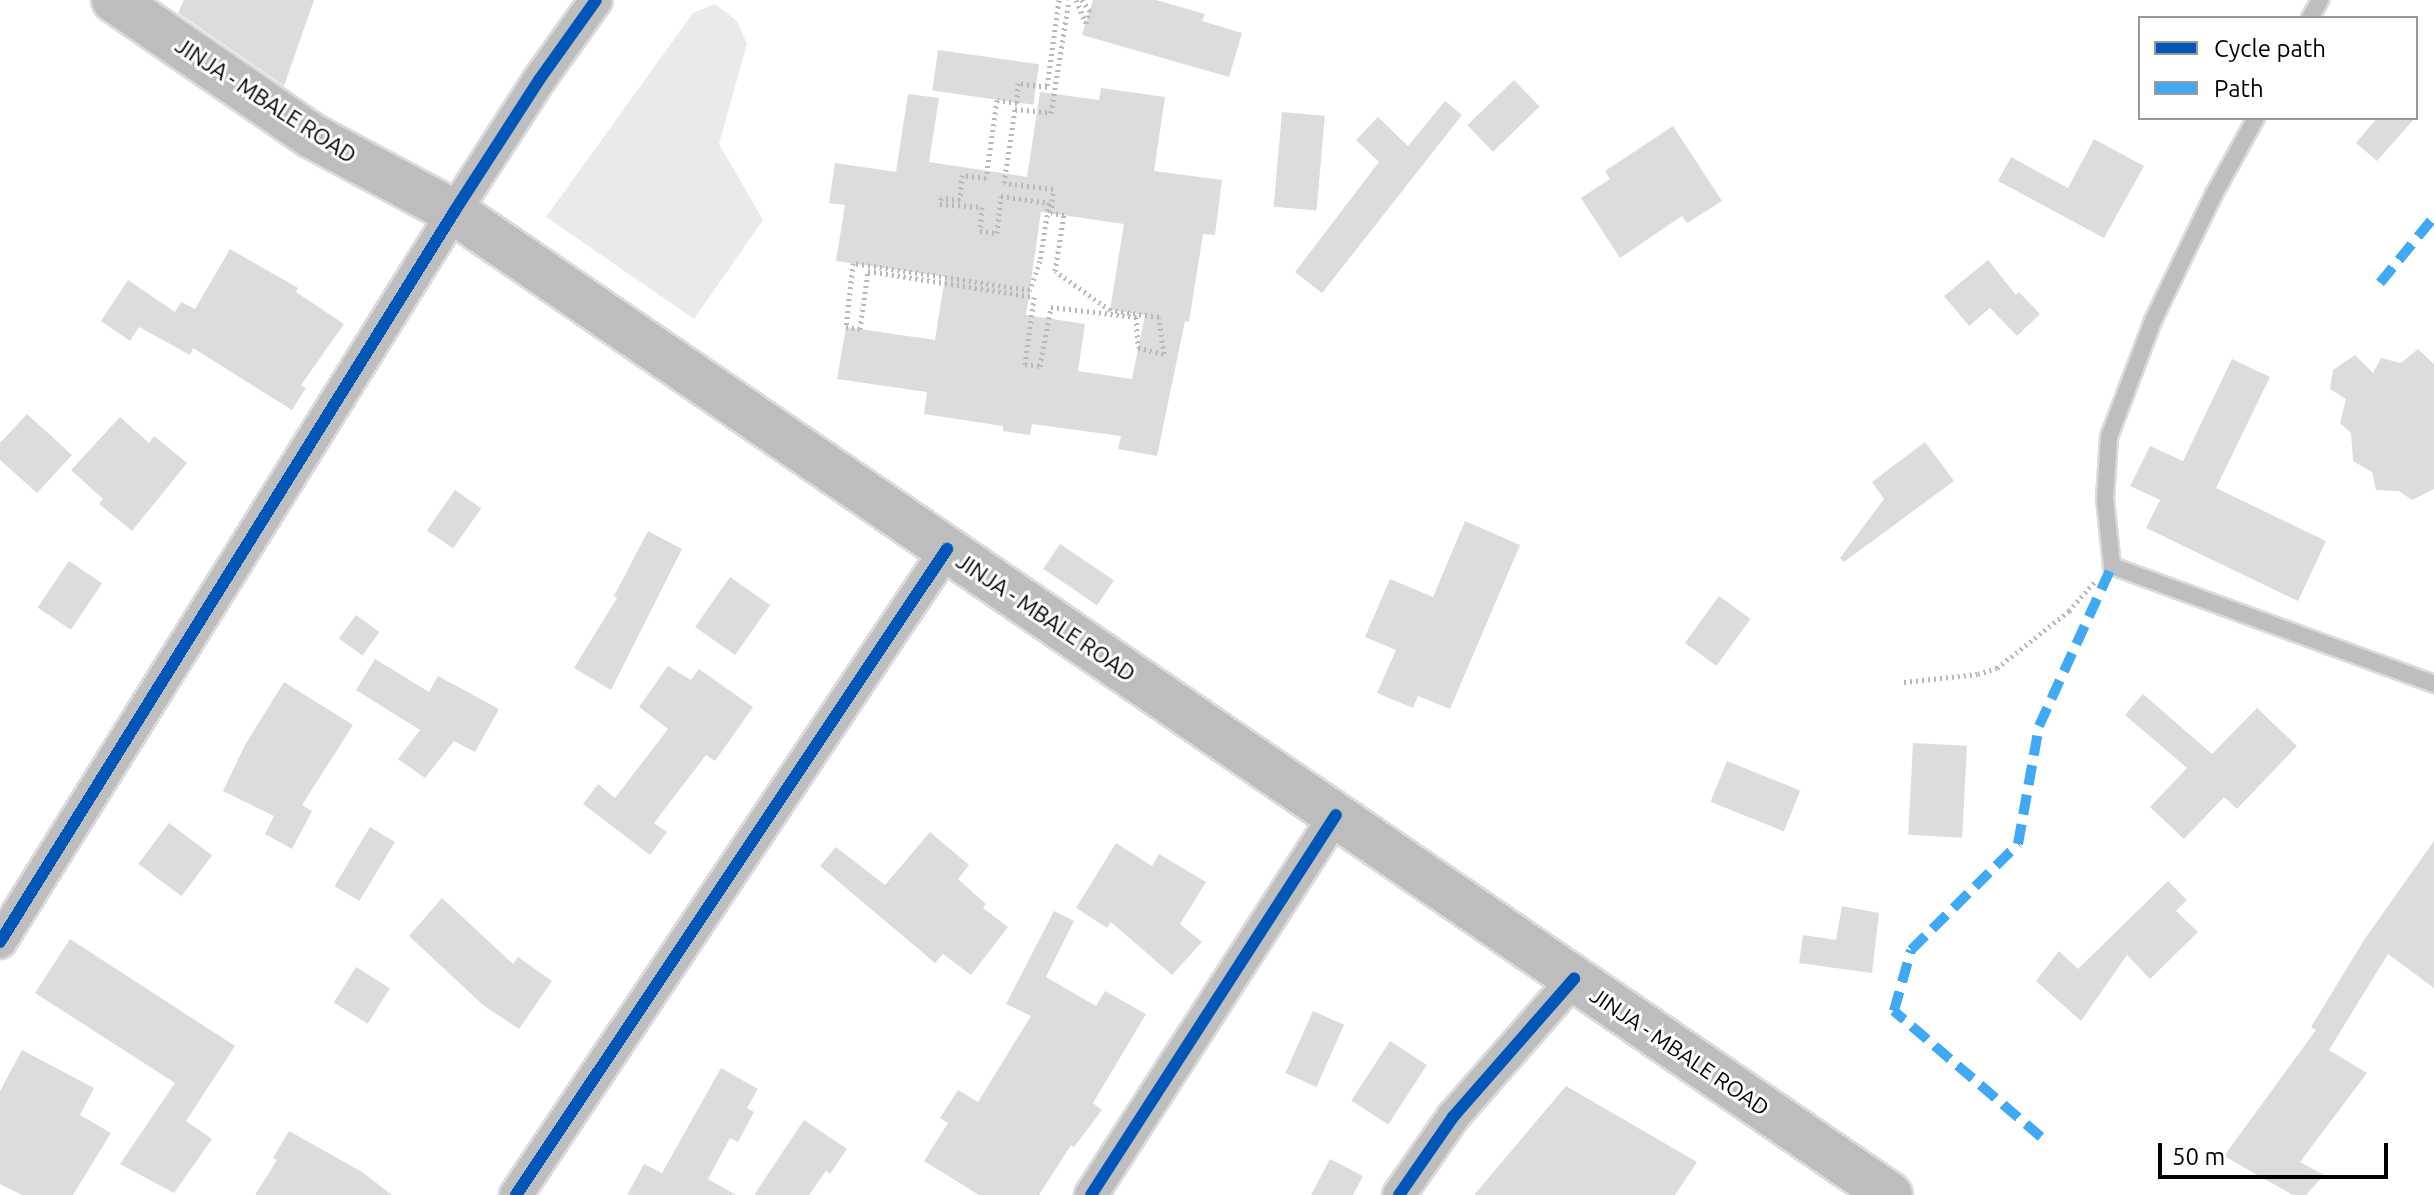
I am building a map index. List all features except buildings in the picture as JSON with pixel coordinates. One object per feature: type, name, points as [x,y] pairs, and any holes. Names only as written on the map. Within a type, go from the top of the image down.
[{"type":"main road","name":"JINJA - MBALE ROAD","points":[[122,2],[312,136],[454,212],[1890,1195]]},
{"type":"street","points":[[0,942],[454,212],[539,80],[596,0]]},
{"type":"street","points":[[516,1195],[947,549]]},
{"type":"street","points":[[1091,1195],[1336,815]]},
{"type":"street","points":[[1399,1195],[1453,1117],[1574,979]]},
{"type":"lane","points":[[2255,120],[2214,194],[2153,321],[2109,437],[2105,499],[2112,566],[2434,684]]},
{"type":"path","points":[[1059,0],[1047,87],[1018,83],[1017,103],[997,100],[986,178],[962,175],[960,200],[941,198],[940,204],[982,207],[980,231],[997,233],[1001,196],[1049,203],[1040,261],[1030,290],[853,263],[846,327],[860,329],[868,271],[1034,297],[1025,364],[1040,366],[1051,307],[1136,317],[1138,348],[1164,354],[1159,317],[1110,310],[1055,271],[1064,215],[1051,213],[1053,189],[1004,183],[1015,109],[1051,113],[1069,0]]},
{"type":"path","points":[[1904,682],[1978,674],[1997,668],[2069,611],[2112,566]]},
{"type":"shaded area","points":[[715,4],[737,21],[747,44],[719,144],[763,220],[694,319],[546,217],[693,13]]},
{"type":"marked path","points":[[2380,283],[2434,217]]},
{"type":"marked path","points":[[2041,1137],[1894,1011],[1911,950],[2018,844],[2039,726],[2112,566]]},
{"type":"cycle path","points":[[0,942],[454,212],[539,80],[596,0]]},
{"type":"cycle path","points":[[516,1195],[947,549]]},
{"type":"cycle path","points":[[1091,1195],[1336,815]]},
{"type":"cycle path","points":[[1399,1195],[1453,1117],[1574,979]]}]
